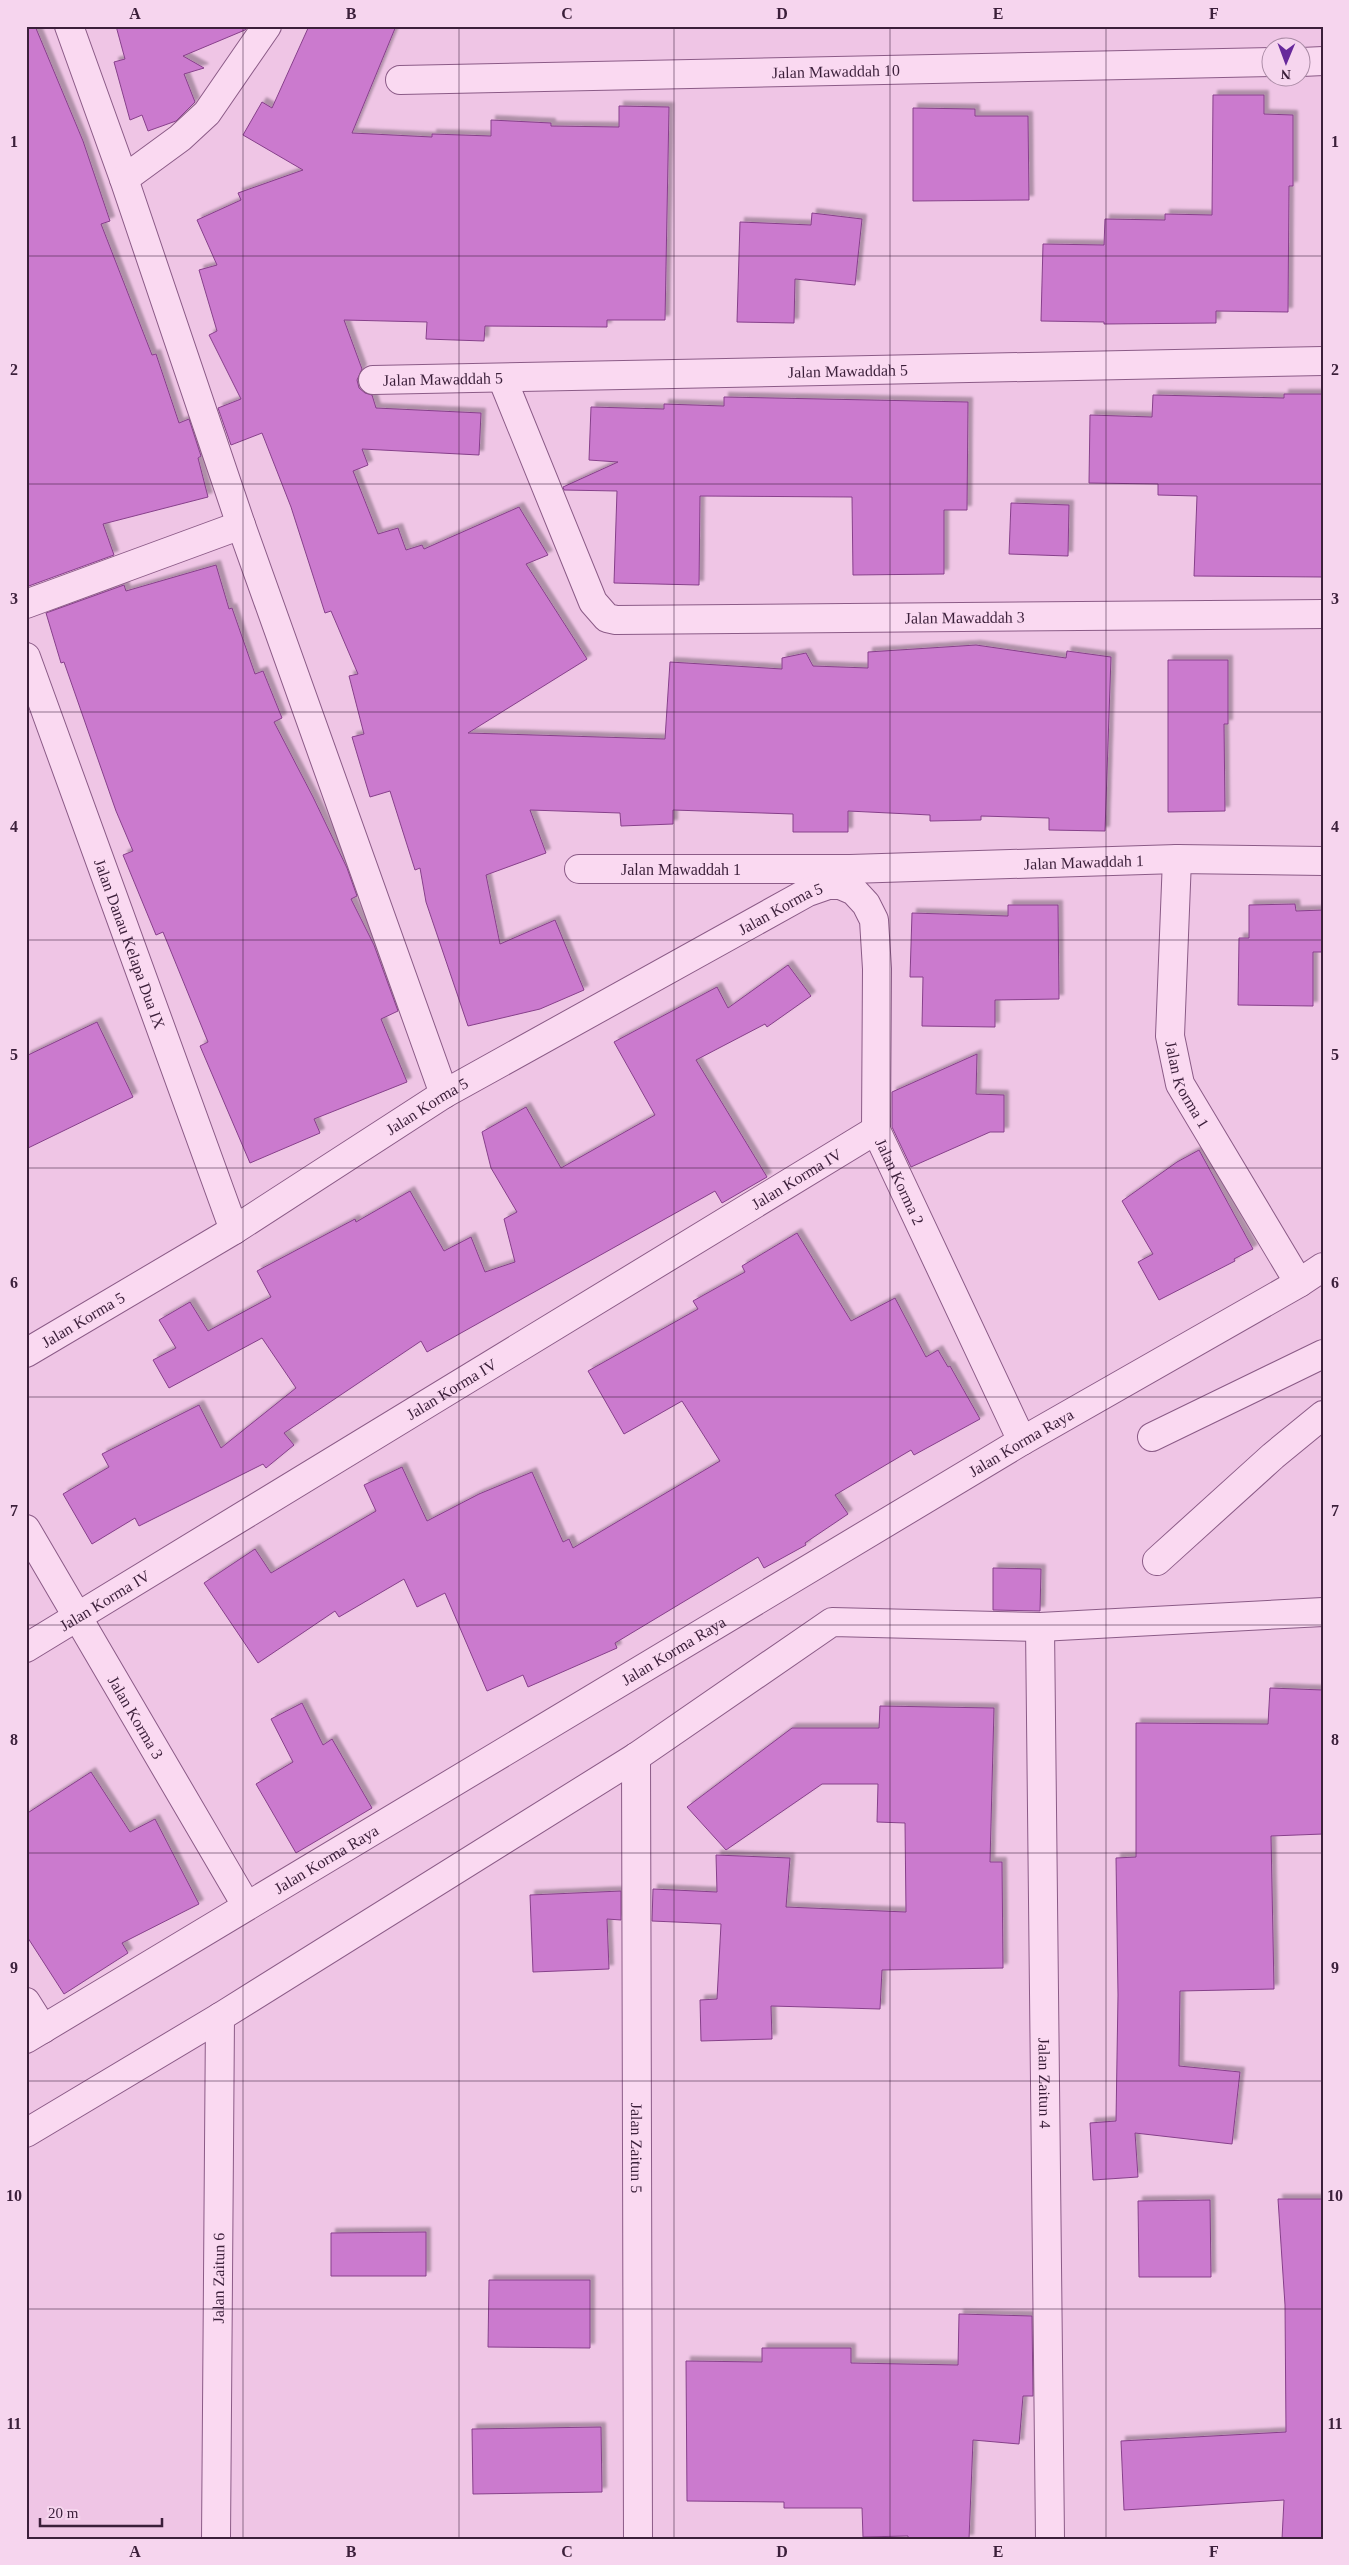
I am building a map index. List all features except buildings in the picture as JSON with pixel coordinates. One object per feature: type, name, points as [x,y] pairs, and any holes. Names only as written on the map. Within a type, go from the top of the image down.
[{"type":"street","points":[[69,26],[124,179],[241,526],[444,1094]]},
{"type":"street","points":[[124,179],[180,138],[206,113],[268,26]]},
{"type":"street","name":"Jalan Mawaddah 10","points":[[400,80],[1262,62]]},
{"type":"street","name":"Jalan Mawaddah 5","points":[[373,380],[1323,360]]},
{"type":"street","name":"Jalan Mawaddah 3","points":[[502,378],[593,602],[607,618],[616,620],[1323,614]]},
{"type":"street","points":[[26,604],[241,526]]},
{"type":"street","name":"Jalan Danau Kelapa Dua IX","points":[[26,657],[234,1230]]},
{"type":"street","name":"Jalan Mawaddah 1","points":[[579,869],[843,877],[1177,859],[1323,861]]},
{"type":"street","name":"Jalan Korma 1","points":[[1177,859],[1170,1036],[1180,1084],[1299,1283]]},
{"type":"street","name":"Jalan Korma 5","points":[[26,1353],[234,1230],[444,1094],[808,892],[843,877]]},
{"type":"street","name":"Jalan Korma 2","points":[[843,877],[866,904],[874,920],[877,969],[876,1130],[1022,1441]]},
{"type":"street","name":"Jalan Korma IV","points":[[26,1648],[876,1130]]},
{"type":"street","name":"Jalan Korma Raya","points":[[34,2034],[246,1904],[1022,1441],[1299,1283],[1323,1267]]},
{"type":"street","points":[[1152,1437],[1323,1354]]},
{"type":"street","points":[[1157,1561],[1273,1456],[1323,1415]]},
{"type":"street","name":"Jalan Korma 3","points":[[26,1529],[246,1904]]},
{"type":"street","points":[[26,2133],[220,2017],[636,1757],[832,1622],[1040,1627],[1323,1612]]},
{"type":"street","name":"Jalan Zaitun 4","points":[[1040,1627],[1050,2539]]},
{"type":"street","name":"Jalan Zaitun 5","points":[[636,1757],[638,2539]]},
{"type":"street","points":[[26,2002],[34,2034]]},
{"type":"street","name":"Jalan Zaitun 6","points":[[216,2539],[220,2017]]}]
